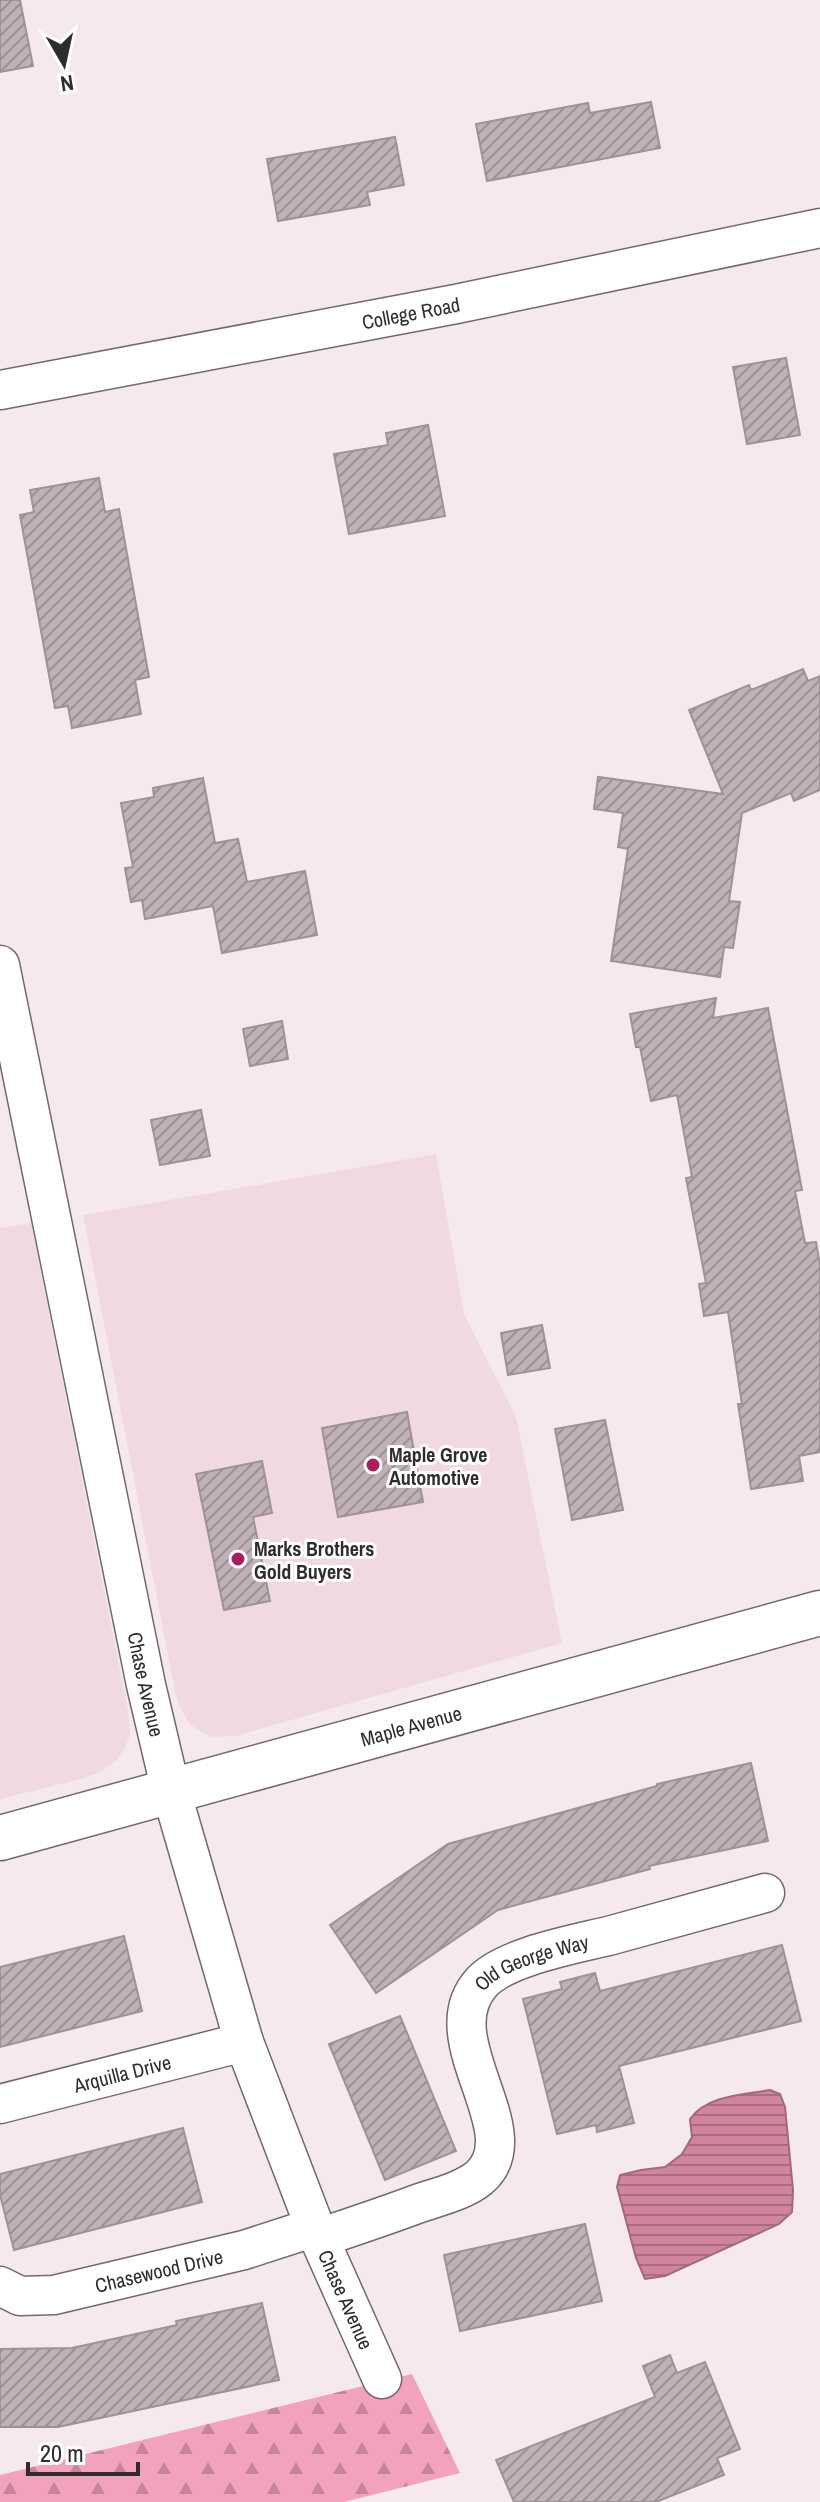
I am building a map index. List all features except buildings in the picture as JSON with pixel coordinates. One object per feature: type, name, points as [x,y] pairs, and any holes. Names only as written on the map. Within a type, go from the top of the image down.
[{"type":"main road","name":"Maple Avenue","points":[[0,1838],[820,1613]]},
{"type":"street","name":"College Road","points":[[0,390],[456,304],[820,228]]},
{"type":"street","name":"Chase Avenue","points":[[0,965],[146,1685],[171,1791],[244,2042],[317,2233],[382,2379]]},
{"type":"street","name":"Old George Way","points":[[317,2233],[448,2193],[479,2178],[488,2166],[494,2153],[495,2138],[492,2119],[470,2053],[467,2021],[470,2001],[481,1983],[501,1968],[539,1955],[765,1893]]},
{"type":"street","name":"Arquilla Drive","points":[[0,2104],[244,2042]]},
{"type":"street","name":"Chasewood Drive","points":[[0,2286],[20,2296],[54,2295],[317,2233]]},
{"type":"shaded area","points":[[436,1154],[464,1314],[516,1417],[562,1643],[236,1736],[211,1737],[190,1725],[175,1692],[83,1215]]},
{"type":"shaded area","points":[[31,1223],[128,1710],[130,1735],[115,1762],[102,1771],[0,1799],[0,1228]]},
{"type":"shaded area","points":[[770,2090],[780,2094],[785,2107],[793,2190],[792,2212],[779,2224],[665,2276],[645,2279],[636,2258],[617,2187],[620,2175],[665,2167],[682,2154],[692,2137],[690,2119],[706,2105],[726,2097]]},
{"type":"green space","points":[[412,2374],[460,2473],[344,2502],[0,2502],[0,2475]]},
{"type":"place","name":"Maple Grove Automotive","points":[[373,1465]]},
{"type":"place","name":"Marks Brothers Gold Buyers","points":[[238,1559]]}]
